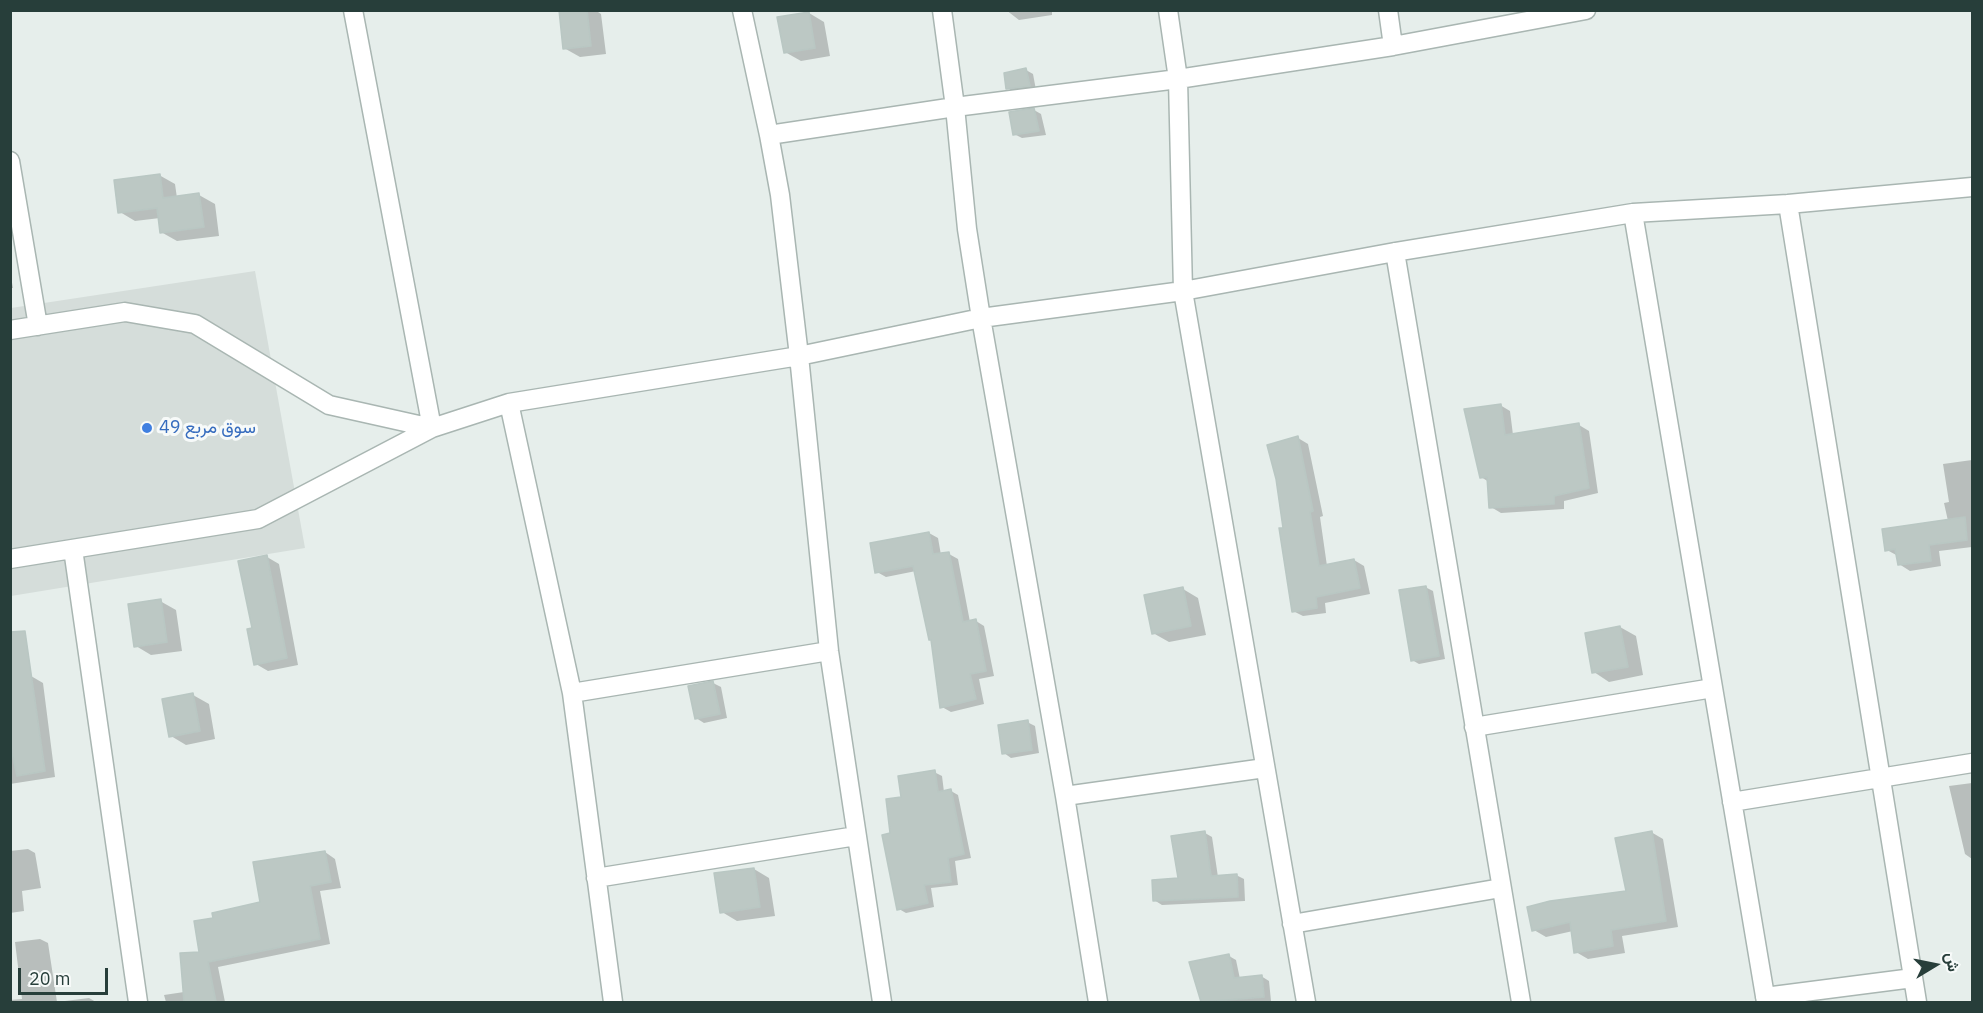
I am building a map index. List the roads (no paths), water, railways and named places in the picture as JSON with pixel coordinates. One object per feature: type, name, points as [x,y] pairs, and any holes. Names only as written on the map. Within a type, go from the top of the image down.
[{"type":"street","points":[[353,10],[432,428]]},
{"type":"street","points":[[742,10],[780,195],[829,651],[882,1002]]},
{"type":"street","points":[[942,10],[955,107],[967,229],[1065,796],[1098,1002]]},
{"type":"street","points":[[1168,10],[1178,79],[1183,291],[1306,1002]]},
{"type":"street","points":[[1388,10],[1393,46]]},
{"type":"street","points":[[769,135],[955,107],[1178,79],[1393,46],[1586,10]]},
{"type":"street","points":[[10,161],[38,326]]},
{"type":"street","points":[[10,559],[258,519],[432,428],[509,403],[799,356],[981,318],[1183,291],[1395,252],[1633,213],[1788,204],[1972,187]]},
{"type":"street","points":[[1788,204],[1917,1002]]},
{"type":"street","points":[[1633,213],[1765,1000],[1913,978]]},
{"type":"street","points":[[1395,252],[1521,1002]]},
{"type":"street","points":[[10,330],[125,312],[195,324],[329,405],[432,428]]},
{"type":"street","points":[[509,403],[572,693],[613,1002]]},
{"type":"street","points":[[73,549],[138,1002]]},
{"type":"street","points":[[572,693],[829,651]]},
{"type":"street","points":[[1474,727],[1713,688]]},
{"type":"street","points":[[1732,802],[1972,763]]},
{"type":"street","points":[[1065,796],[1265,768]]},
{"type":"street","points":[[596,878],[856,836]]},
{"type":"street","points":[[1292,924],[1501,888]]},
{"type":"place","name":"سوق مربع 49","points":[[147,428]]}]
